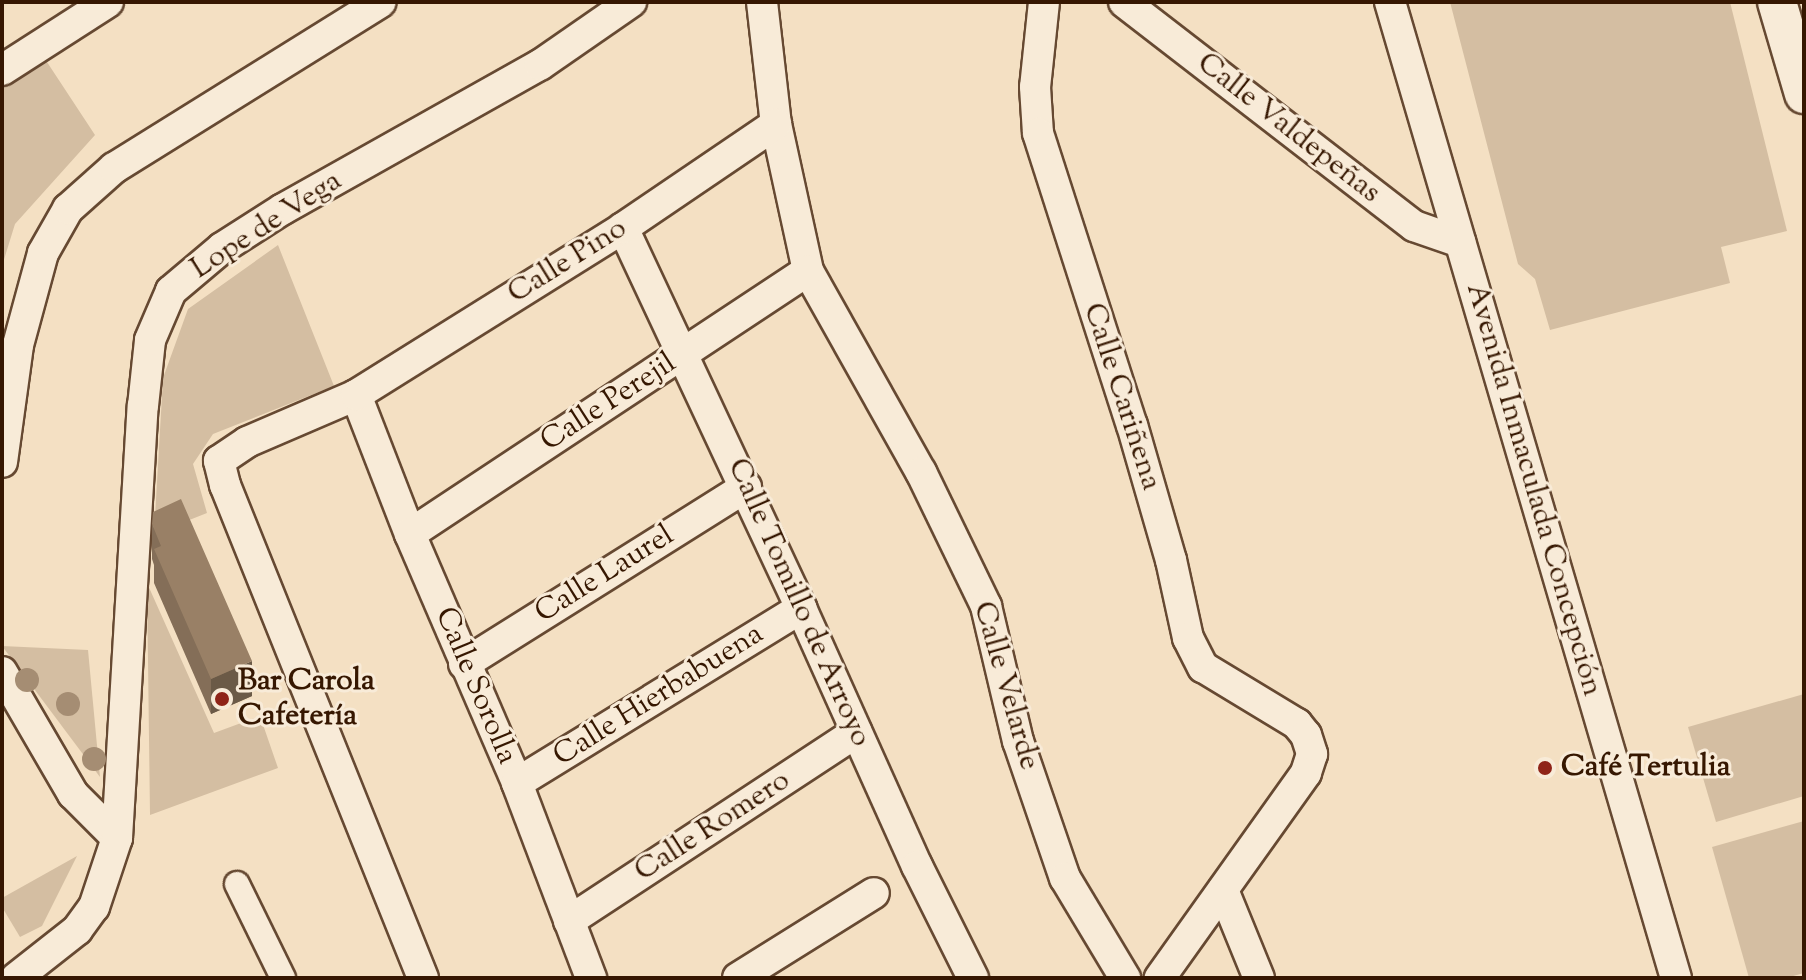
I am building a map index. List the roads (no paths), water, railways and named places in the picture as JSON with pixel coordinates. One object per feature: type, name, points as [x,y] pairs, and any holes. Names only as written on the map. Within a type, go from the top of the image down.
[{"type":"street","points":[[2,70],[108,2]]},
{"type":"street","points":[[2,462],[18,345],[43,253],[68,209],[114,168],[381,2]]},
{"type":"street","name":"Lope de Vega","points":[[16,978],[77,930],[94,907],[117,838],[133,539],[146,380],[150,340],[171,291],[222,248],[283,209],[540,65],[631,2]]},
{"type":"street","points":[[762,2],[776,124]]},
{"type":"street","name":"Calle Cariñena","points":[[1044,2],[1035,87],[1038,133],[1132,425],[1171,560],[1188,638],[1203,667],[1297,724],[1306,735],[1312,754],[1306,773],[1223,890]]},
{"type":"street","name":"Calle Valdepeñas","points":[[1124,2],[1414,226],[1460,242]]},
{"type":"street","name":"Avenida Inmaculada Concepción","points":[[1390,2],[1676,978]]},
{"type":"street","points":[[1777,2],[1804,94]]},
{"type":"street","name":"Calle Pino","points":[[423,978],[225,485],[219,461],[247,442],[356,395],[623,228],[776,124]]},
{"type":"street","name":"Calle Velarde","points":[[776,124],[808,271],[921,472],[986,606],[1018,741],[1065,878],[1125,978]]},
{"type":"street","name":"Calle Tomillo de Arroyo","points":[[623,228],[746,487],[969,976]]},
{"type":"street","name":"Calle Perejil","points":[[410,534],[808,271]]},
{"type":"street","name":"Calle Sorolla","points":[[356,395],[410,534],[517,783],[591,978]]},
{"type":"street","name":"Calle Laurel","points":[[464,664],[746,487]]},
{"type":"street","name":"Calle Hierbabuena","points":[[517,783],[801,608]]},
{"type":"street","points":[[2,672],[73,794],[117,838]]},
{"type":"street","name":"Calle Romero","points":[[569,921],[857,732]]},
{"type":"street","points":[[237,884],[283,978]]},
{"type":"street","points":[[1160,978],[1223,890]]},
{"type":"street","points":[[1223,890],[1259,978]]},
{"type":"street","points":[[738,978],[874,893]]},
{"type":"place","name":"Bar Carola Cafetería","points":[[222,699]]},
{"type":"place","name":"Café Tertulia","points":[[1545,768]]}]
